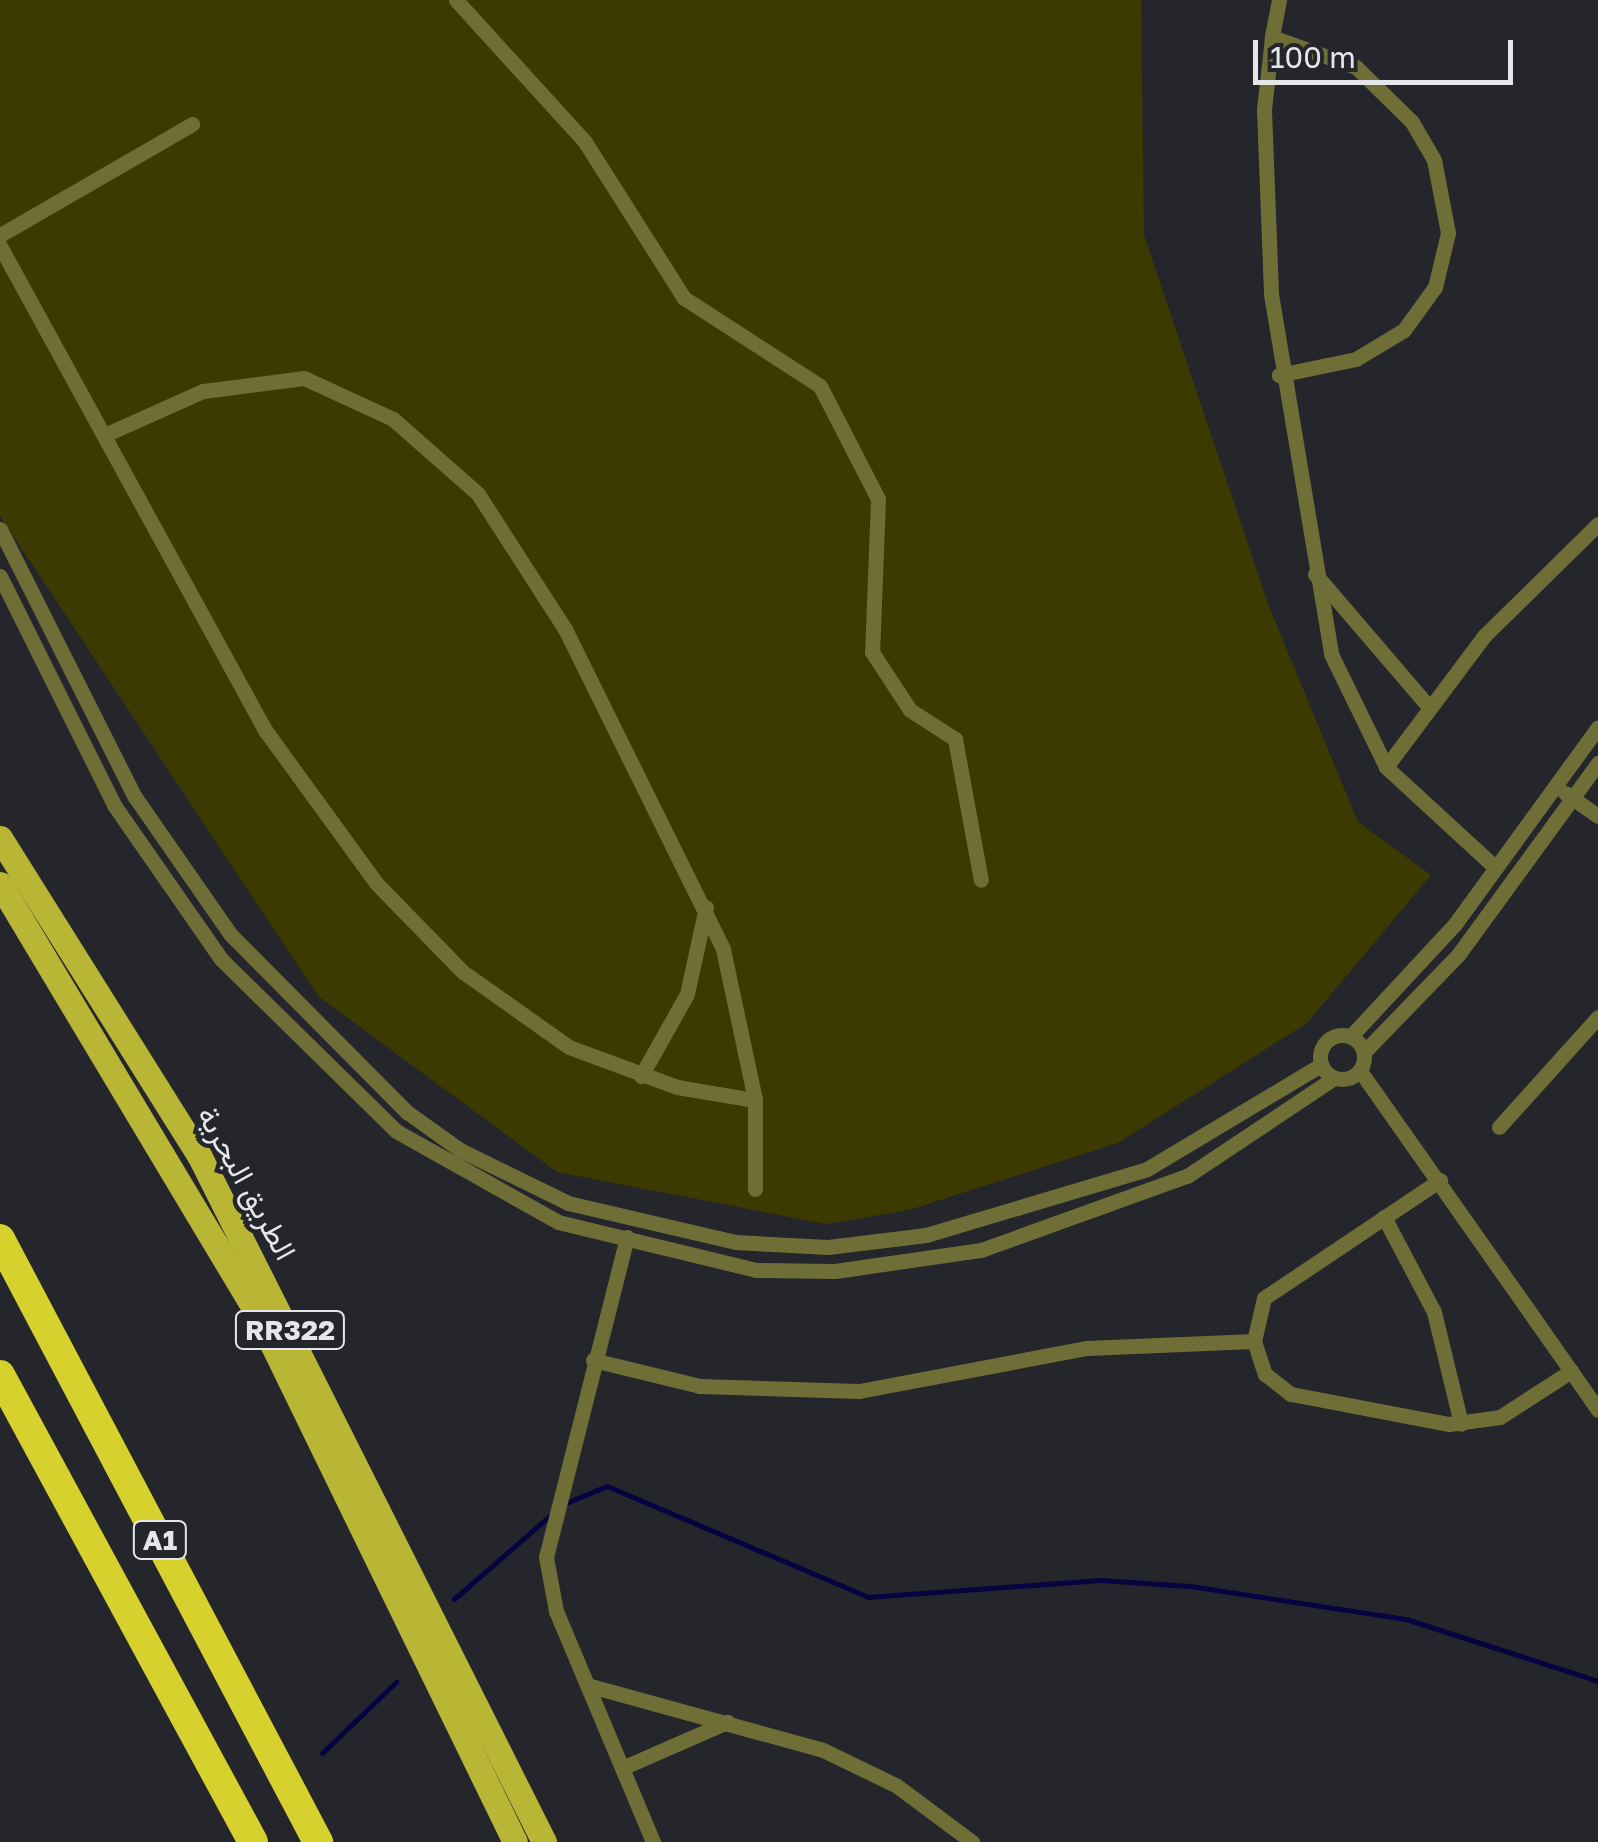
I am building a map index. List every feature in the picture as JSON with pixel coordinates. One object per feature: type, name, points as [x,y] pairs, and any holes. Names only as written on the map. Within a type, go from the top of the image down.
[{"type":"highway","name":"A1","points":[[0,1239],[318,1842]]},
{"type":"highway","name":"A1","points":[[0,1375],[253,1842]]},
{"type":"main road","name":"الطريق البحرية","points":[[0,838],[199,1156],[544,1842]]},
{"type":"main road","name":"الطريق البحرية","points":[[0,884],[258,1315],[515,1842]]},
{"type":"street","points":[[456,0],[585,142],[684,298],[820,386],[878,499],[872,652],[910,710],[954,739],[981,880]]},
{"type":"street","points":[[1279,0],[1272,37],[1264,150],[1280,374],[1310,567],[1342,689],[1386,767],[1496,868]]},
{"type":"street","points":[[1272,37],[1328,53],[1385,91],[1434,160],[1448,233],[1435,287],[1404,330],[1356,359],[1280,374]]},
{"type":"street","points":[[0,236],[192,124]]},
{"type":"street","points":[[0,246],[109,433],[264,730],[346,848],[496,998],[569,1047],[641,1076],[755,1100]]},
{"type":"street","points":[[109,433],[202,391],[276,376],[333,387],[422,440],[525,558],[706,907],[735,984],[755,1100],[755,1189]]},
{"type":"street","points":[[1386,767],[1428,706],[1510,608],[1598,524]]},
{"type":"street","points":[[0,529],[150,824],[287,1001],[460,1150],[630,1225],[799,1247],[926,1236],[1147,1168],[1321,1065],[1326,1041],[1351,1036],[1496,868],[1553,784],[1598,727]]},
{"type":"street","points":[[1310,567],[1428,706]]},
{"type":"street","points":[[0,576],[129,831],[250,992],[430,1155],[530,1210],[625,1244],[756,1270],[834,1271],[981,1250],[1187,1176],[1334,1078],[1360,1071]]},
{"type":"street","points":[[1598,763],[1569,796],[1458,955],[1364,1052],[1360,1071],[1598,1410]]},
{"type":"street","points":[[1553,784],[1598,816]]},
{"type":"street","points":[[641,1076],[686,994],[706,907]]},
{"type":"street","points":[[1499,1127],[1598,1016]]},
{"type":"street","points":[[1351,1036],[1364,1052]]},
{"type":"street","points":[[1321,1065],[1334,1078]]},
{"type":"street","points":[[1440,1180],[1258,1304],[1254,1341],[1265,1374],[1291,1394],[1460,1424],[1509,1413],[1571,1371]]},
{"type":"street","points":[[1384,1217],[1434,1312],[1460,1424]]},
{"type":"street","points":[[630,1225],[550,1518],[548,1574],[587,1685],[653,1842]]},
{"type":"street","points":[[593,1360],[700,1386],[858,1391],[1087,1348],[1254,1341]]},
{"type":"street","points":[[587,1685],[727,1722],[858,1766],[972,1842]]},
{"type":"street","points":[[622,1768],[727,1722]]},
{"type":"shaded area","points":[[0,0],[1141,0],[1144,235],[1268,604],[1358,822],[1431,875],[1307,1023],[1118,1143],[909,1210],[826,1224],[557,1172],[318,996],[0,516]]},
{"type":"waterway","points":[[566,1503],[607,1486],[868,1597],[1100,1580],[1190,1586],[1406,1619],[1598,1681]]},
{"type":"waterway","points":[[454,1599],[553,1513]]},
{"type":"waterway","points":[[322,1753],[396,1682]]}]
